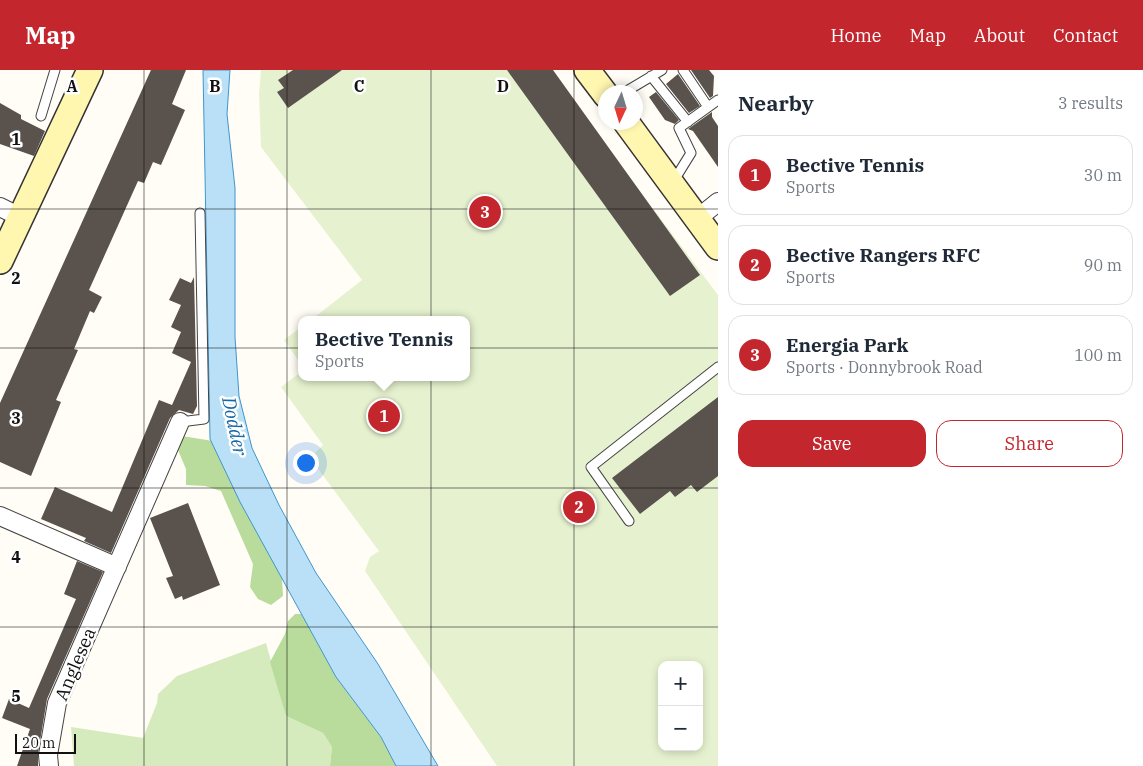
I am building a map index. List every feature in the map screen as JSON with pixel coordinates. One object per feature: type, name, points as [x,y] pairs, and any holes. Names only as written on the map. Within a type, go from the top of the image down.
[{"type":"main road","points":[[0,261],[22,218],[90,70]]},
{"type":"main road","points":[[589,71],[599,85]]},
{"type":"main road","points":[[632,130],[718,247]]},
{"type":"street","points":[[697,219],[718,202]]},
{"type":"street","points":[[0,207],[22,218]]},
{"type":"street","name":"Anglesea","points":[[49,766],[48,755],[57,703],[180,422]]},
{"type":"street","points":[[0,516],[117,567]]},
{"type":"lane","points":[[41,116],[55,70]]},
{"type":"lane","points":[[636,85],[662,70]]},
{"type":"lane","points":[[684,70],[708,107]]},
{"type":"lane","points":[[651,76],[688,122]]},
{"type":"lane","points":[[672,184],[691,153],[679,128],[718,100]]},
{"type":"lane","points":[[180,422],[204,419],[200,213]]},
{"type":"lane","points":[[629,522],[591,467],[718,367]]},
{"type":"green space","points":[[261,70],[549,70],[718,295],[718,766],[497,766],[365,571],[370,557],[379,551],[316,466],[313,455],[323,445],[281,387],[298,374],[298,381],[470,381],[470,316],[316,316],[362,280],[261,147],[259,94]]},
{"type":"green space","points":[[298,329],[298,360],[284,340]]},
{"type":"green space","points":[[182,436],[219,442],[282,578],[283,596],[271,605],[258,599],[250,587],[253,564],[221,491],[205,486],[186,485],[186,469],[175,443]]},
{"type":"green space","points":[[295,614],[302,614],[336,677],[381,737],[396,766],[330,766],[332,747],[323,733],[286,716],[270,662],[285,634],[288,621]]},
{"type":"green space","points":[[266,643],[286,716],[323,733],[332,747],[330,766],[74,766],[71,727],[143,738],[157,703],[158,694],[177,676]]},
{"type":"water","name":"Dodder","points":[[203,70],[230,70],[227,114],[235,188],[235,337],[239,396],[252,448],[279,505],[316,573],[378,664],[438,766],[396,766],[381,737],[336,677],[240,502],[210,439]]},
{"type":"building","points":[[151,70],[186,70],[172,104],[185,110],[161,165],[153,162],[144,183],[138,181],[89,290],[102,297],[94,313],[90,311],[74,349],[78,350],[56,400],[61,402],[31,476],[0,462],[0,403]]},
{"type":"building","points":[[293,70],[342,70],[288,108],[277,92],[284,88],[278,80]]},
{"type":"building","points":[[507,70],[553,70],[700,275],[670,296]]},
{"type":"building","points":[[691,70],[709,70],[714,76],[713,96],[710,98]]},
{"type":"building","points":[[678,74],[700,106],[689,113],[666,84]]},
{"type":"building","points":[[656,92],[679,120],[675,124],[665,120],[649,97]]},
{"type":"building","points":[[0,103],[21,115],[21,119],[45,131],[34,156],[0,144]]},
{"type":"building","points":[[712,112],[712,117],[718,126],[718,167],[693,131],[688,129]]},
{"type":"building","points":[[194,277],[197,406],[193,414],[179,410],[170,418],[111,553],[84,541],[86,538],[41,519],[55,487],[112,512],[159,400],[172,405],[191,362],[172,353],[181,332],[171,327],[181,305],[169,300],[180,278],[191,283]]},
{"type":"building","points":[[718,397],[718,476],[697,492],[691,485],[675,497],[670,491],[640,514],[612,478]]},
{"type":"building","points":[[188,503],[220,585],[183,600],[182,596],[175,599],[166,578],[173,576],[150,518]]},
{"type":"building","points":[[77,561],[103,572],[47,699],[38,753],[38,766],[17,766],[30,729],[2,718],[9,699],[29,708],[76,599],[64,594]]},
{"type":"place","name":"Energia Park","points":[[485,212]]},
{"type":"place","name":"Bective Tennis","points":[[384,416]]},
{"type":"place","name":"Bective Rangers RFC","points":[[579,507]]}]
